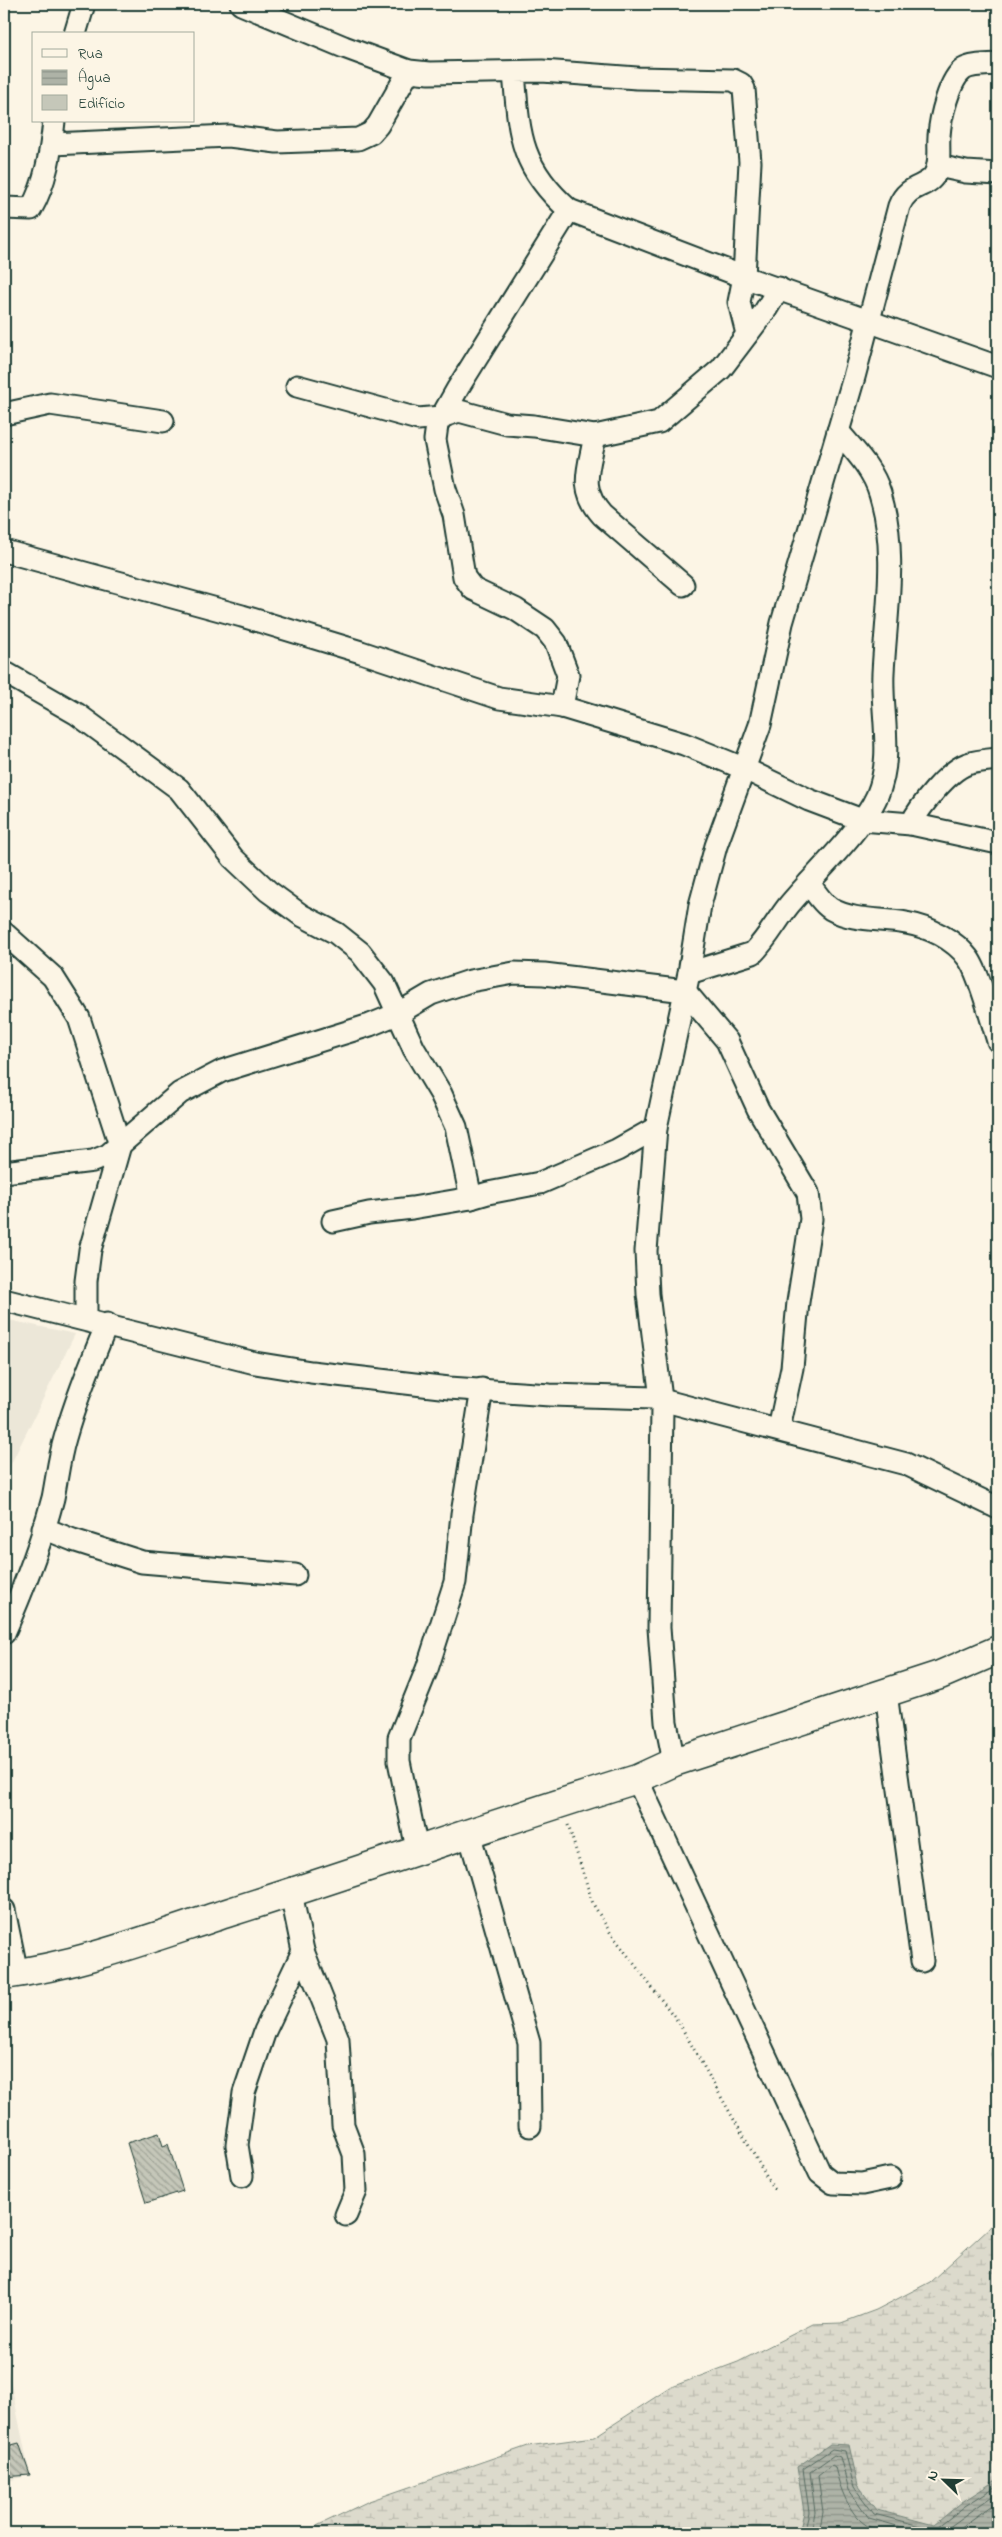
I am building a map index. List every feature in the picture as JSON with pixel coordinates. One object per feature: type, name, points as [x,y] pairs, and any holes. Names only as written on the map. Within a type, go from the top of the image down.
[{"type":"main road","points":[[10,1974],[112,1950],[637,1779],[674,1762],[940,1675],[998,1650]]},
{"type":"street","points":[[76,32],[84,4]]},
{"type":"street","points":[[242,4],[344,47],[409,70],[429,73],[542,71],[637,78],[733,80],[742,84],[750,162],[744,277],[739,302],[747,334]]},
{"type":"street","points":[[674,1762],[666,1722],[659,1628],[661,1400],[648,1294],[646,1251],[656,1128],[687,982],[700,905],[716,846],[743,768],[754,747],[782,623],[838,431],[903,196],[934,176],[938,166],[939,136],[946,103],[956,77],[965,68],[998,64]]},
{"type":"street","points":[[52,144],[229,136],[277,142],[358,139],[371,133],[378,125],[409,70]]},
{"type":"street","points":[[514,72],[518,129],[524,151],[530,164],[558,200],[569,210],[744,277],[998,366]]},
{"type":"street","points":[[4,208],[31,209],[39,195],[52,144],[54,122]]},
{"type":"street","points":[[938,166],[966,172],[998,174]]},
{"type":"street","points":[[562,707],[568,675],[556,643],[541,625],[473,589],[464,577],[454,515],[445,489],[435,440],[442,417],[569,210]]},
{"type":"street","points":[[297,386],[418,419],[442,417],[459,411],[507,424],[534,426],[594,436],[659,422],[722,369],[765,311],[779,288]]},
{"type":"street","points":[[4,414],[50,404],[81,407],[163,421]]},
{"type":"street","points":[[4,1172],[93,1161],[108,1155],[180,1093],[222,1071],[268,1054],[370,1025],[397,1014],[432,994],[470,981],[514,973],[687,982],[753,953],[862,820],[877,796],[885,766],[887,747],[883,674],[890,583],[889,529],[875,477],[838,431]]},
{"type":"street","points":[[594,436],[586,489],[590,502],[602,515],[684,585]]},
{"type":"street","points":[[4,551],[242,616],[361,652],[499,698],[562,707],[684,744],[743,768],[809,800],[862,820],[911,824],[998,843]]},
{"type":"street","points":[[4,672],[77,714],[179,789],[234,858],[268,891],[300,915],[336,933],[360,952],[384,984],[397,1014],[456,1127],[471,1198]]},
{"type":"street","points":[[911,824],[924,803],[957,770],[967,764],[998,759]]},
{"type":"street","points":[[809,883],[819,898],[831,909],[859,918],[907,923],[946,937],[961,949],[970,960],[998,1041]]},
{"type":"street","points":[[4,933],[53,977],[79,1018],[120,1145],[90,1250],[86,1281],[86,1319]]},
{"type":"street","points":[[687,982],[727,1041],[758,1109],[808,1193],[811,1219],[798,1302],[792,1368],[779,1429]]},
{"type":"street","points":[[332,1221],[369,1213],[471,1198],[488,1192],[540,1183],[617,1150],[656,1128]]},
{"type":"street","points":[[4,1300],[107,1324],[256,1363],[310,1372],[367,1380],[550,1395],[661,1400],[779,1429],[906,1464],[998,1508]]},
{"type":"street","points":[[4,1633],[18,1604],[43,1528],[52,1498],[64,1440],[81,1387],[107,1324]]},
{"type":"street","points":[[418,1849],[399,1761],[399,1738],[427,1669],[455,1582],[462,1514],[482,1389]]},
{"type":"street","points":[[43,1528],[73,1540],[142,1562],[295,1576]]},
{"type":"street","points":[[886,1693],[922,1961]]},
{"type":"street","points":[[637,1779],[820,2173],[833,2183],[862,2184],[890,2178]]},
{"type":"street","points":[[469,1833],[529,2043],[530,2126]]},
{"type":"street","points":[[291,1892],[303,1951],[338,2039],[343,2125],[354,2154],[356,2191],[346,2216]]},
{"type":"street","points":[[4,1910],[10,1974]]},
{"type":"street","points":[[242,2176],[236,2145],[244,2094],[265,2030],[303,1951]]},
{"type":"path","points":[[560,1803],[593,1904],[610,1932],[679,2023],[774,2190]]},
{"type":"shaded area","points":[[4,1319],[75,1334],[4,1478]]},
{"type":"shaded area","points":[[4,2350],[30,2475],[4,2482]]},
{"type":"green space","points":[[998,2024],[998,2090],[996,2089],[991,2054]]},
{"type":"green space","points":[[998,2215],[998,2533],[302,2533],[369,2501],[528,2446],[594,2437],[671,2387],[738,2362],[813,2324],[841,2323],[876,2310],[930,2282],[991,2226]]},
{"type":"water","points":[[830,2444],[849,2445],[858,2485],[877,2510],[934,2525],[962,2502],[998,2479],[998,2533],[799,2533],[804,2512],[797,2467]]},
{"type":"building","points":[[159,2133],[163,2146],[168,2144],[183,2191],[146,2203],[127,2143]]},
{"type":"building","points":[[19,2443],[30,2475],[4,2477],[4,2447]]}]
